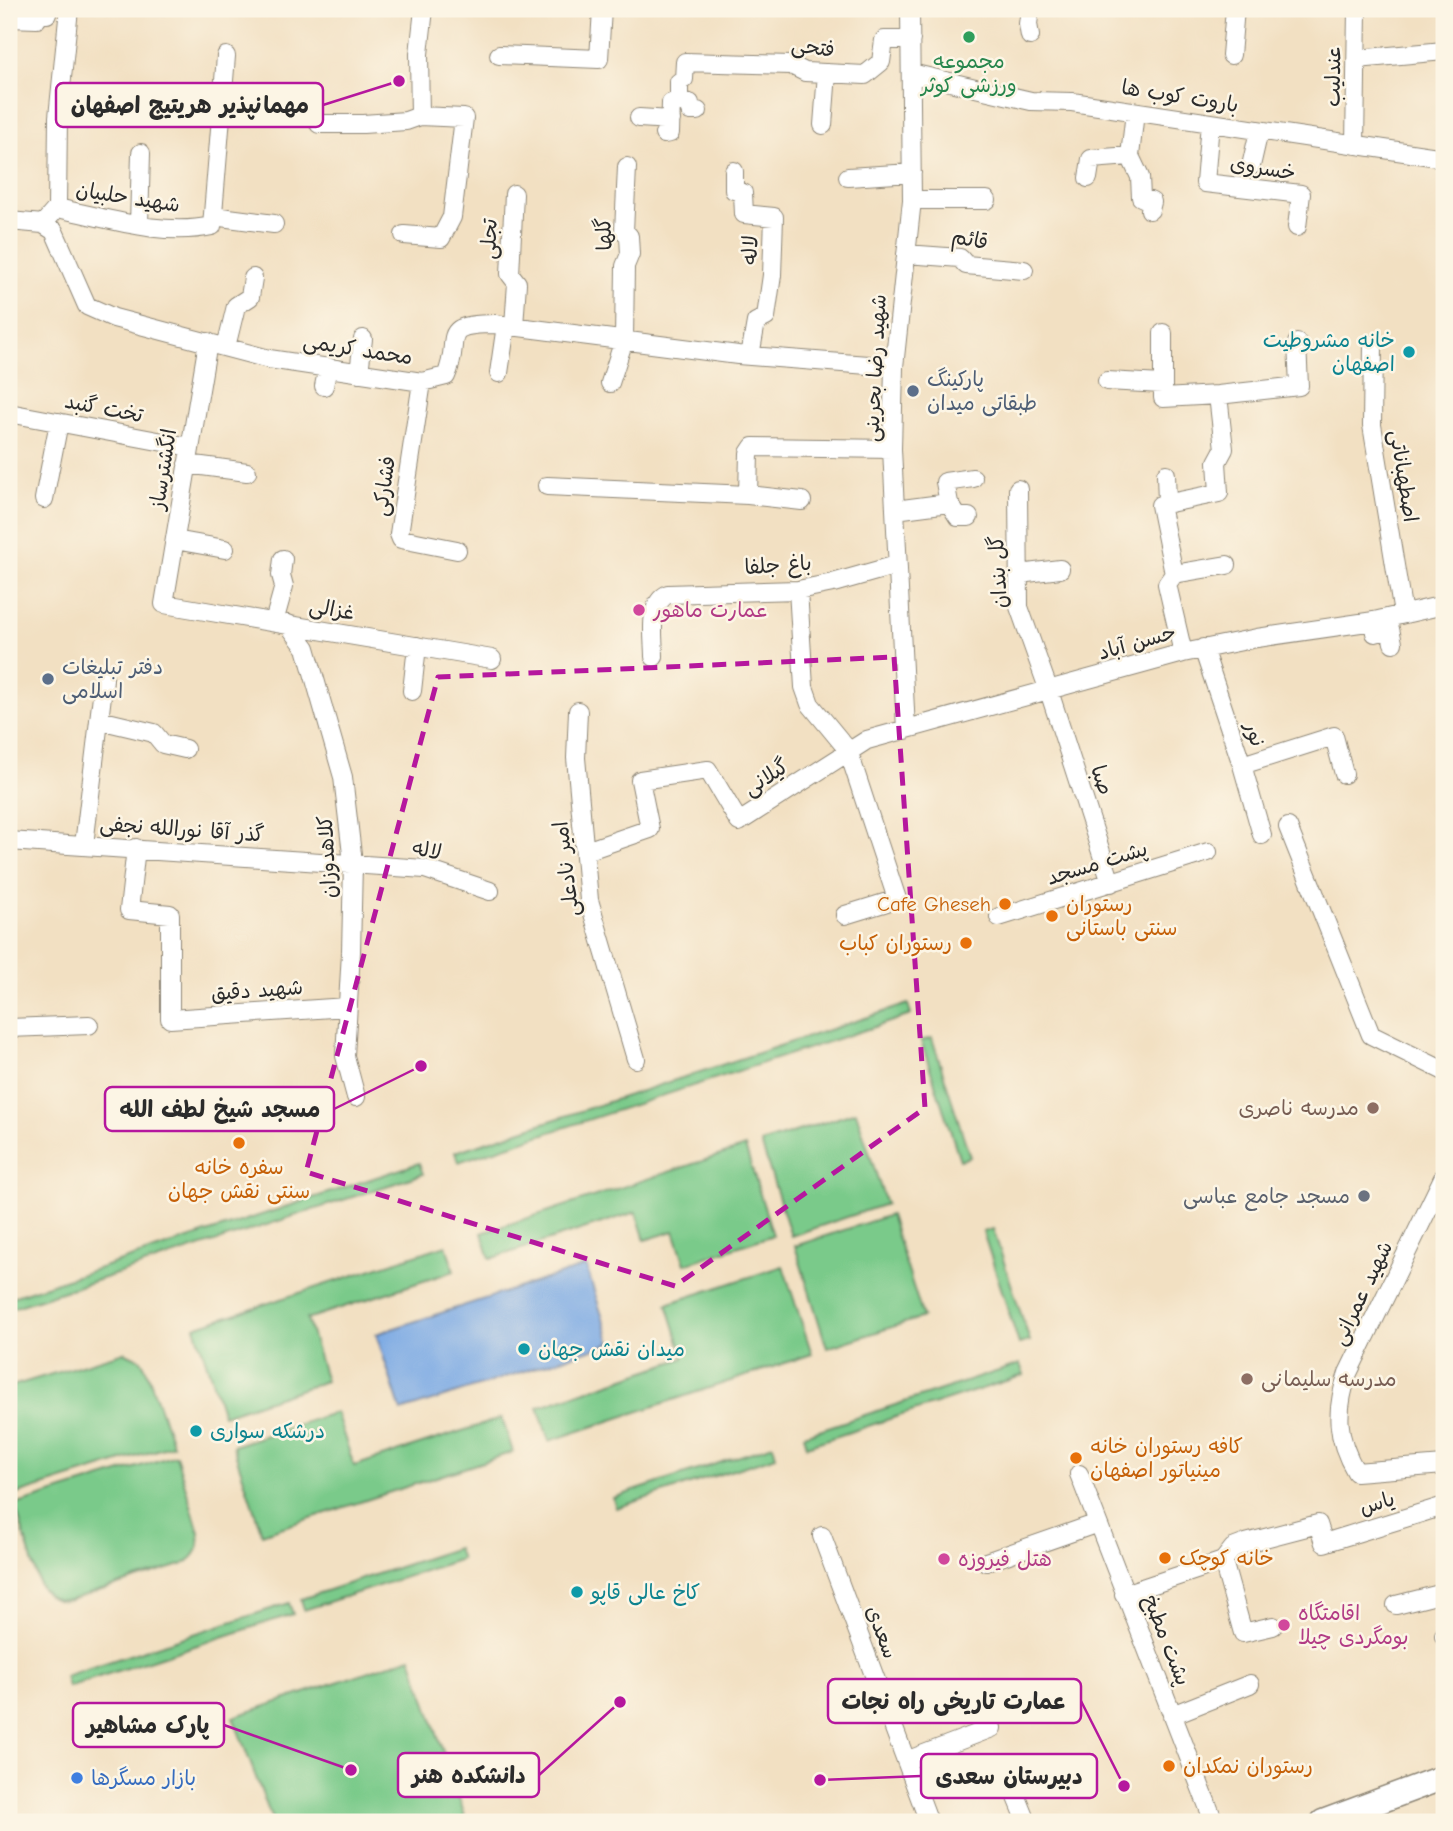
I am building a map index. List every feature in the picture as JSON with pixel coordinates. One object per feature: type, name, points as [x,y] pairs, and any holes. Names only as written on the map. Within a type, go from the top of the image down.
[{"type":"main road","points":[[1323,1822],[1444,1777]]},
{"type":"street","points":[[9,18],[37,19],[38,12],[47,14],[47,9]]},
{"type":"street","points":[[57,208],[58,117],[69,9]]},
{"type":"street","points":[[420,116],[419,54],[424,9]]},
{"type":"street","points":[[499,55],[599,59],[602,9]]},
{"type":"street","name":"شهید رضا بحرینی","points":[[906,730],[892,449],[894,367],[912,200],[910,9]]},
{"type":"street","points":[[1030,9],[1030,36]]},
{"type":"street","points":[[1231,55],[1235,9]]},
{"type":"street","name":"عندلیب","points":[[1355,145],[1356,9]]},
{"type":"street","name":"فتحی","points":[[679,101],[679,82],[684,79],[684,62],[791,65],[805,72],[865,75],[881,62],[884,40],[911,40]]},
{"type":"street","points":[[1357,59],[1444,51]]},
{"type":"street","points":[[213,221],[226,56]]},
{"type":"street","points":[[823,125],[827,73]]},
{"type":"street","name":"باروت کوب ها","points":[[911,73],[1031,101],[1072,102],[1444,158]]},
{"type":"street","points":[[639,118],[667,127],[671,103],[690,103],[690,111],[698,111]]},
{"type":"street","points":[[1130,156],[1135,112]]},
{"type":"street","points":[[319,124],[406,121],[420,116],[464,118],[453,217],[441,238],[404,235]]},
{"type":"street","name":"خسروی","points":[[1210,123],[1205,183],[1301,194],[1297,227]]},
{"type":"street","points":[[1251,166],[1259,131]]},
{"type":"street","points":[[139,225],[141,153]]},
{"type":"street","points":[[1088,178],[1091,159],[1130,156],[1135,161],[1140,177],[1142,197],[1152,202],[1150,210]]},
{"type":"street","name":"گلها","points":[[610,383],[624,340],[625,266],[630,254],[629,236],[624,231],[627,167]]},
{"type":"street","name":"لاله","points":[[734,172],[734,190],[743,194],[744,214],[774,217],[772,275],[766,317],[755,322],[750,356]]},
{"type":"street","points":[[848,177],[912,173]]},
{"type":"street","name":"تجلی","points":[[499,373],[517,283],[510,274],[514,194]]},
{"type":"street","points":[[912,200],[987,200]]},
{"type":"street","name":"شهید حلبیان","points":[[43,224],[57,208],[177,230],[197,230],[213,221],[274,223]]},
{"type":"street","points":[[9,213],[9,221],[43,224]]},
{"type":"street","name":"محمد کریمی","points":[[43,224],[54,231],[87,306],[114,318],[269,359],[422,382],[446,376],[452,337],[459,329],[470,324],[510,326],[750,356],[894,367]]},
{"type":"street","name":"قائم","points":[[906,254],[960,258],[966,265],[1024,270]]},
{"type":"street","points":[[226,347],[236,306],[250,297],[253,278]]},
{"type":"street","points":[[1163,333],[1163,398],[1299,386],[1297,343]]},
{"type":"street","points":[[359,373],[363,339]]},
{"type":"street","name":"انگشترساز","points":[[164,604],[208,342]]},
{"type":"street","name":"اصطهباناتی","points":[[1373,344],[1372,425],[1403,614]]},
{"type":"street","points":[[324,386],[328,367]]},
{"type":"street","points":[[1107,381],[1130,374],[1162,384]]},
{"type":"street","name":"فشارکی","points":[[422,382],[399,534],[401,539],[457,550]]},
{"type":"street","points":[[1174,574],[1160,505],[1219,493],[1217,462],[1224,449],[1218,395]]},
{"type":"street","name":"تخت گنبد","points":[[9,413],[59,422],[247,472]]},
{"type":"street","points":[[44,499],[59,422]]},
{"type":"street","points":[[747,495],[749,453],[753,447],[892,449]]},
{"type":"street","points":[[1166,474],[1167,502]]},
{"type":"street","points":[[969,517],[958,517],[949,503],[945,482],[973,478]]},
{"type":"street","points":[[547,485],[802,500]]},
{"type":"street","name":"گل بندان","points":[[1018,489],[1019,607],[1049,691]]},
{"type":"street","points":[[895,510],[949,503]]},
{"type":"street","points":[[175,540],[225,549]]},
{"type":"street","points":[[281,623],[284,586],[281,575],[284,559]]},
{"type":"street","name":"باغ جلفا","points":[[654,657],[654,609],[660,598],[668,594],[798,590],[897,565]]},
{"type":"street","points":[[1183,653],[1167,584],[1174,574],[1227,565]]},
{"type":"street","points":[[1019,574],[1060,569]]},
{"type":"street","points":[[798,590],[804,687],[810,704],[848,750],[897,899],[845,915]]},
{"type":"street","name":"غزالی","points":[[164,604],[492,659]]},
{"type":"street","name":"حسن آباد","points":[[848,750],[867,740],[1203,648],[1374,621],[1444,605]]},
{"type":"street","points":[[1374,621],[1375,633],[1390,629],[1393,643]]},
{"type":"street","name":"کلاهدوزان","points":[[281,623],[306,648],[343,777],[353,863],[345,1056],[356,1097]]},
{"type":"street","points":[[412,691],[417,646]]},
{"type":"street","name":"نور","points":[[1203,648],[1262,835]]},
{"type":"street","points":[[84,845],[104,679]]},
{"type":"street","name":"صبا","points":[[1049,691],[1111,883]]},
{"type":"street","name":"امیر نادعلی","points":[[578,711],[576,758],[589,900],[636,1059]]},
{"type":"street","points":[[99,720],[154,733],[163,744],[185,749]]},
{"type":"street","points":[[1242,765],[1334,736],[1344,774]]},
{"type":"street","name":"گیلانی","points":[[586,851],[650,829],[640,780],[708,770],[739,822],[848,750]]},
{"type":"street","points":[[1288,827],[1371,1035],[1444,1071]]},
{"type":"street","name":"گذر آقا نورالله نجفی","points":[[9,841],[353,863]]},
{"type":"street","name":"شهید دقیق","points":[[136,848],[129,910],[170,914],[170,1019],[347,1007]]},
{"type":"street","name":"پشت مسجد","points":[[999,917],[1208,852]]},
{"type":"street","name":"لاله","points":[[353,863],[425,869],[490,891]]},
{"type":"street","points":[[9,1028],[89,1025]]},
{"type":"street","name":"شهید عمرانی","points":[[1444,1176],[1348,1373],[1340,1396],[1339,1417],[1341,1437],[1356,1472],[1444,1465]]},
{"type":"street","name":"پشت مطبخ","points":[[1079,1474],[1214,1822]]},
{"type":"street","name":"یاس","points":[[1223,1562],[1233,1548],[1318,1524],[1324,1543],[1444,1506]]},
{"type":"street","points":[[986,1562],[1098,1523]]},
{"type":"street","name":"سعدی","points":[[822,1536],[929,1822]]},
{"type":"street","points":[[1124,1594],[1223,1562],[1243,1633],[1273,1626]]},
{"type":"street","points":[[1396,1605],[1444,1595]]},
{"type":"street","points":[[1172,1715],[1251,1684]]},
{"type":"street","points":[[906,1761],[992,1728]]},
{"type":"street","points":[[1012,1785],[1027,1822]]},
{"type":"highlighted area","points":[[894,657],[925,1108],[675,1286],[306,1172],[438,677]]},
{"type":"green space","points":[[908,1004],[911,1015],[458,1162],[455,1152]]},
{"type":"green space","points":[[932,1038],[970,1157],[960,1160],[921,1041]]},
{"type":"green space","points":[[856,1112],[886,1204],[791,1236],[761,1143]]},
{"type":"green space","points":[[745,1147],[773,1235],[685,1264],[674,1231],[645,1240],[636,1212],[490,1259],[482,1233]]},
{"type":"green space","points":[[419,1163],[423,1174],[9,1309],[9,1298]]},
{"type":"green space","points":[[890,1215],[923,1317],[827,1348],[795,1246]]},
{"type":"green space","points":[[993,1229],[1030,1341],[1019,1344],[983,1232]]},
{"type":"green space","points":[[446,1245],[454,1271],[307,1319],[326,1381],[223,1415],[195,1327]]},
{"type":"green space","points":[[783,1266],[812,1354],[549,1441],[538,1407],[684,1358],[667,1304]]},
{"type":"green space","points":[[124,1352],[141,1360],[146,1369],[173,1445],[11,1496],[9,1387]]},
{"type":"green space","points":[[1020,1364],[1024,1375],[807,1446],[804,1435]]},
{"type":"green space","points":[[336,1412],[354,1466],[502,1418],[513,1452],[262,1534],[233,1446]]},
{"type":"green space","points":[[773,1445],[776,1456],[616,1508],[613,1498]]},
{"type":"green space","points":[[176,1455],[199,1532],[199,1547],[192,1558],[184,1564],[70,1600],[56,1600],[48,1596],[39,1584],[15,1505]]},
{"type":"green space","points":[[457,1548],[461,1559],[304,1610],[301,1599]]},
{"type":"green space","points":[[289,1603],[293,1614],[68,1687],[65,1676]]},
{"type":"green space","points":[[411,1657],[467,1822],[273,1822],[233,1717]]},
{"type":"water","points":[[586,1266],[611,1343],[401,1411],[376,1334]]},
{"type":"place","name":"مجموعه ورزشی کوثر","points":[[969,37]]},
{"type":"place","name":"مهمانپذیر هریتیج اصفهان","points":[[399,81]]},
{"type":"place","name":"خانه مشروطیت اصفهان","points":[[1409,352]]},
{"type":"place","name":"پارکینگ طبقاتی میدان","points":[[913,391]]},
{"type":"place","name":"عمارت ماهور","points":[[639,610]]},
{"type":"place","name":"دفتر تبلیغات اسلامی","points":[[48,679]]},
{"type":"place","name":"Cafe Gheseh","points":[[1005,904]]},
{"type":"place","name":"رستوران سنتی باستانی","points":[[1052,916]]},
{"type":"place","name":"رستوران کباب","points":[[966,943]]},
{"type":"place","name":"مسجد شیخ لطف الله","points":[[421,1066]]},
{"type":"place","name":"مدرسه ناصری","points":[[1373,1108]]},
{"type":"place","name":"سفره خانه سنتی نقش جهان","points":[[239,1143]]},
{"type":"place","name":"مسجد جامع عباسی","points":[[1364,1196]]},
{"type":"place","name":"میدان نقش جهان","points":[[524,1349]]},
{"type":"place","name":"مدرسه سلیمانی","points":[[1247,1379]]},
{"type":"place","name":"درشکه سواری","points":[[196,1431]]},
{"type":"place","name":"کافه رستوران خانه مینیاتور اصفهان","points":[[1076,1458]]},
{"type":"place","name":"خانه کوچک","points":[[1165,1558]]},
{"type":"place","name":"هتل فیروزه","points":[[944,1559]]},
{"type":"place","name":"کاخ عالی قاپو","points":[[577,1592]]},
{"type":"place","name":"اقامتگاه بومگردی چیلا","points":[[1284,1625]]},
{"type":"place","name":"دانشکده هنر","points":[[620,1702]]},
{"type":"place","name":"رستوران نمکدان","points":[[1169,1766]]},
{"type":"place","name":"پارک مشاهیر","points":[[351,1770]]},
{"type":"place","name":"بازار مسگرها","points":[[77,1778]]},
{"type":"place","name":"دبیرستان سعدی","points":[[820,1780]]},
{"type":"place","name":"عمارت تاریخی راه نجات","points":[[1124,1786]]}]
